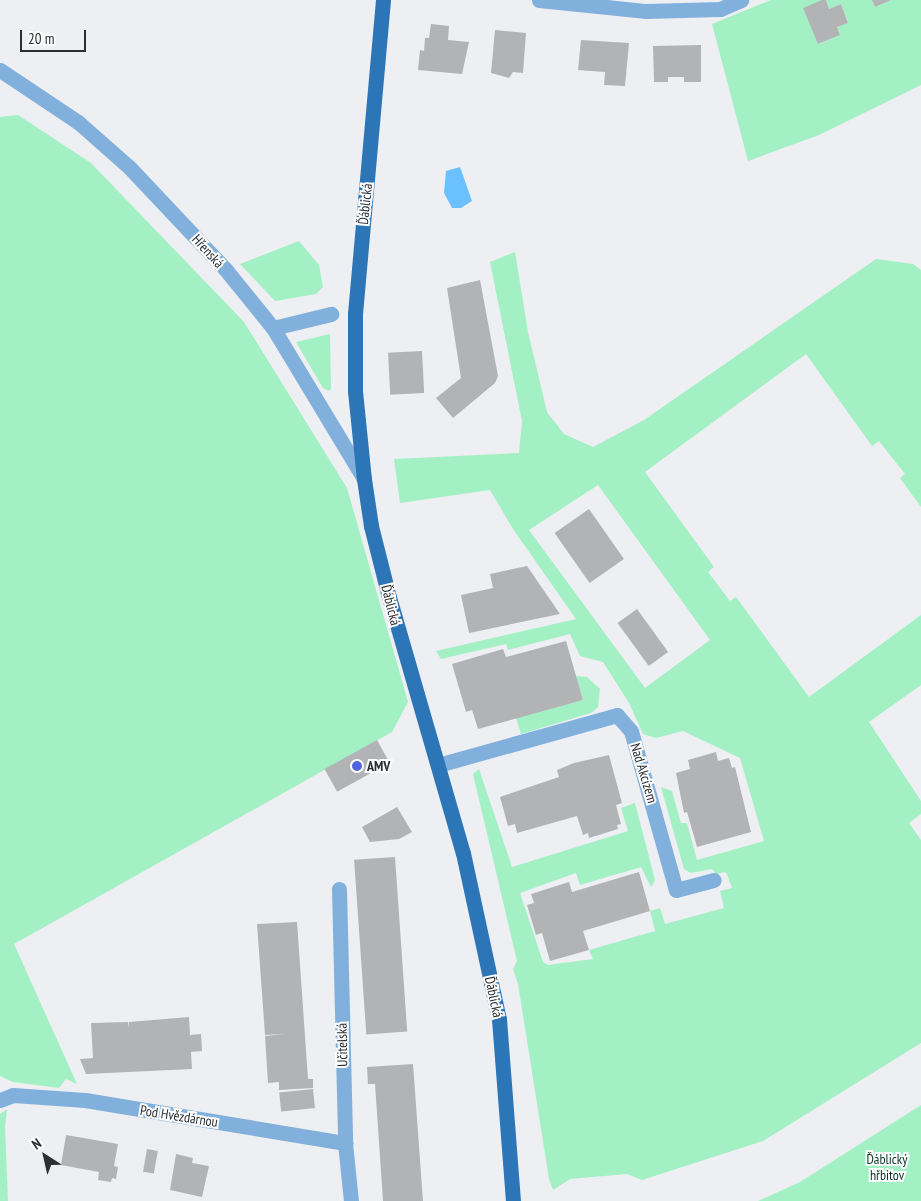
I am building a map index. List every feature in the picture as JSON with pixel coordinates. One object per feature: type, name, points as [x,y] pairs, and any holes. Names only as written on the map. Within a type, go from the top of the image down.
[{"type":"main road","name":"Ďáblická","points":[[383,0],[354,314],[355,391],[364,479],[371,526],[388,597],[463,853],[499,1019],[514,1201]]},
{"type":"street","points":[[539,0],[720,9],[742,0]]},
{"type":"street","name":"Hřenská","points":[[0,70],[78,122],[130,168],[226,270],[273,328],[364,479]]},
{"type":"street","points":[[273,328],[331,314]]},
{"type":"street","name":"Nad Akcízem","points":[[438,765],[617,715],[631,731],[676,890],[714,880]]},
{"type":"street","name":"Učitelská","points":[[339,889],[345,1143],[350,1201]]},
{"type":"street","name":"Pod Hvězdárnou","points":[[6,1097],[85,1100],[345,1143]]},
{"type":"green space","points":[[771,0],[822,0],[819,44],[840,35],[837,27],[848,22],[841,4],[829,9],[826,0],[872,0],[875,7],[891,0],[921,0],[921,85],[819,135],[748,161],[712,24]]},
{"type":"green space","points":[[18,115],[91,163],[244,322],[347,488],[408,702],[392,732],[14,944],[77,1084],[66,1079],[59,1088],[13,1082],[0,1076],[0,117]]},
{"type":"green space","points":[[299,241],[319,265],[323,287],[316,294],[275,301],[240,264]]},
{"type":"green space","points":[[515,252],[528,332],[547,412],[564,434],[593,447],[644,420],[876,259],[913,264],[921,270],[921,507],[900,478],[905,474],[879,441],[872,446],[806,354],[645,472],[714,567],[708,572],[730,601],[736,597],[809,697],[921,615],[921,685],[869,722],[921,801],[921,814],[909,823],[921,840],[921,1043],[763,1141],[642,1180],[627,1174],[570,1179],[553,1190],[549,1179],[518,984],[513,969],[517,961],[473,774],[479,769],[512,867],[628,831],[621,808],[635,803],[655,880],[651,887],[641,867],[580,885],[576,873],[520,893],[543,962],[548,965],[593,959],[589,950],[655,931],[650,911],[660,908],[665,924],[724,908],[720,891],[732,888],[726,872],[716,874],[712,869],[691,873],[684,869],[661,787],[672,791],[681,823],[687,823],[697,860],[764,841],[740,758],[683,731],[656,738],[643,734],[629,703],[603,662],[580,656],[570,634],[508,650],[506,644],[441,659],[436,651],[576,619],[513,529],[490,490],[400,503],[394,459],[519,453],[522,421],[490,262]],"holes":[[[598,485],[710,640],[645,688],[529,530]]]},
{"type":"green space","points":[[330,334],[331,389],[329,391],[323,388],[296,342]]},
{"type":"green space","points":[[576,676],[587,677],[600,689],[598,707],[591,713],[521,734],[516,718],[583,700]]},
{"type":"green space","name":"Ďáblický hřbitov","points":[[921,1105],[921,1201],[758,1201],[800,1182]]},
{"type":"green space","points":[[7,1109],[5,1126],[8,1201],[0,1201],[0,1114]]},
{"type":"water","points":[[460,167],[472,201],[461,208],[452,208],[444,193],[446,171]]},
{"type":"building","points":[[826,0],[829,9],[841,4],[848,23],[837,27],[840,35],[818,44],[803,8]]},
{"type":"building","points":[[872,0],[891,0],[875,7]]},
{"type":"building","points":[[431,24],[449,26],[448,40],[469,42],[462,74],[418,70],[420,50],[424,51],[425,38],[429,38]]},
{"type":"building","points":[[495,30],[526,33],[523,73],[513,72],[509,78],[491,73]]},
{"type":"building","points":[[581,40],[629,43],[625,86],[604,85],[605,72],[578,70]]},
{"type":"building","points":[[701,45],[701,82],[684,82],[684,77],[668,77],[668,82],[654,82],[653,46]]},
{"type":"building","points":[[480,280],[498,376],[495,383],[453,418],[436,398],[461,378],[447,288]]},
{"type":"building","points":[[422,351],[424,393],[390,395],[388,353]]},
{"type":"building","points":[[589,509],[624,559],[590,583],[555,533]]},
{"type":"building","points":[[527,566],[560,614],[469,633],[461,595],[493,588],[490,574]]},
{"type":"building","points":[[637,609],[668,652],[649,666],[618,623]]},
{"type":"building","points":[[566,641],[583,700],[478,729],[472,710],[466,712],[452,664],[503,649],[506,657]]},
{"type":"building","name":"AMV","points":[[377,740],[390,763],[337,792],[325,769]]},
{"type":"building","points":[[716,752],[718,761],[729,758],[732,768],[735,767],[751,832],[697,847],[687,812],[684,813],[676,773],[690,769],[688,760]]},
{"type":"building","points":[[609,755],[622,803],[616,805],[621,824],[617,825],[618,829],[589,838],[588,833],[583,835],[577,816],[517,833],[515,824],[508,826],[500,797],[559,777],[557,770],[574,763]]},
{"type":"building","points":[[397,807],[412,832],[399,839],[370,842],[362,827]]},
{"type":"building","points":[[395,857],[407,1032],[366,1034],[354,860]]},
{"type":"building","points":[[639,872],[650,911],[583,931],[589,950],[550,961],[542,933],[536,935],[527,905],[534,903],[531,894],[569,882],[572,892]]},
{"type":"building","points":[[297,922],[308,1079],[313,1079],[313,1088],[279,1090],[279,1082],[268,1083],[265,1036],[285,1034],[265,1035],[257,924]]},
{"type":"building","points":[[189,1017],[190,1035],[201,1034],[202,1051],[191,1052],[192,1069],[86,1074],[80,1059],[93,1058],[91,1023],[128,1022],[129,1028],[129,1022]]},
{"type":"building","points":[[413,1064],[423,1201],[383,1201],[375,1084],[368,1084],[367,1067]]},
{"type":"building","points":[[313,1089],[315,1108],[281,1111],[279,1093]]},
{"type":"building","points":[[66,1135],[118,1144],[114,1166],[118,1167],[116,1179],[112,1178],[111,1182],[98,1180],[99,1172],[61,1165]]},
{"type":"building","points":[[147,1149],[158,1151],[154,1174],[143,1172]]},
{"type":"building","points":[[176,1154],[193,1158],[192,1163],[209,1166],[202,1197],[170,1190]]},
{"type":"place","name":"AMV","points":[[357,766]]}]
